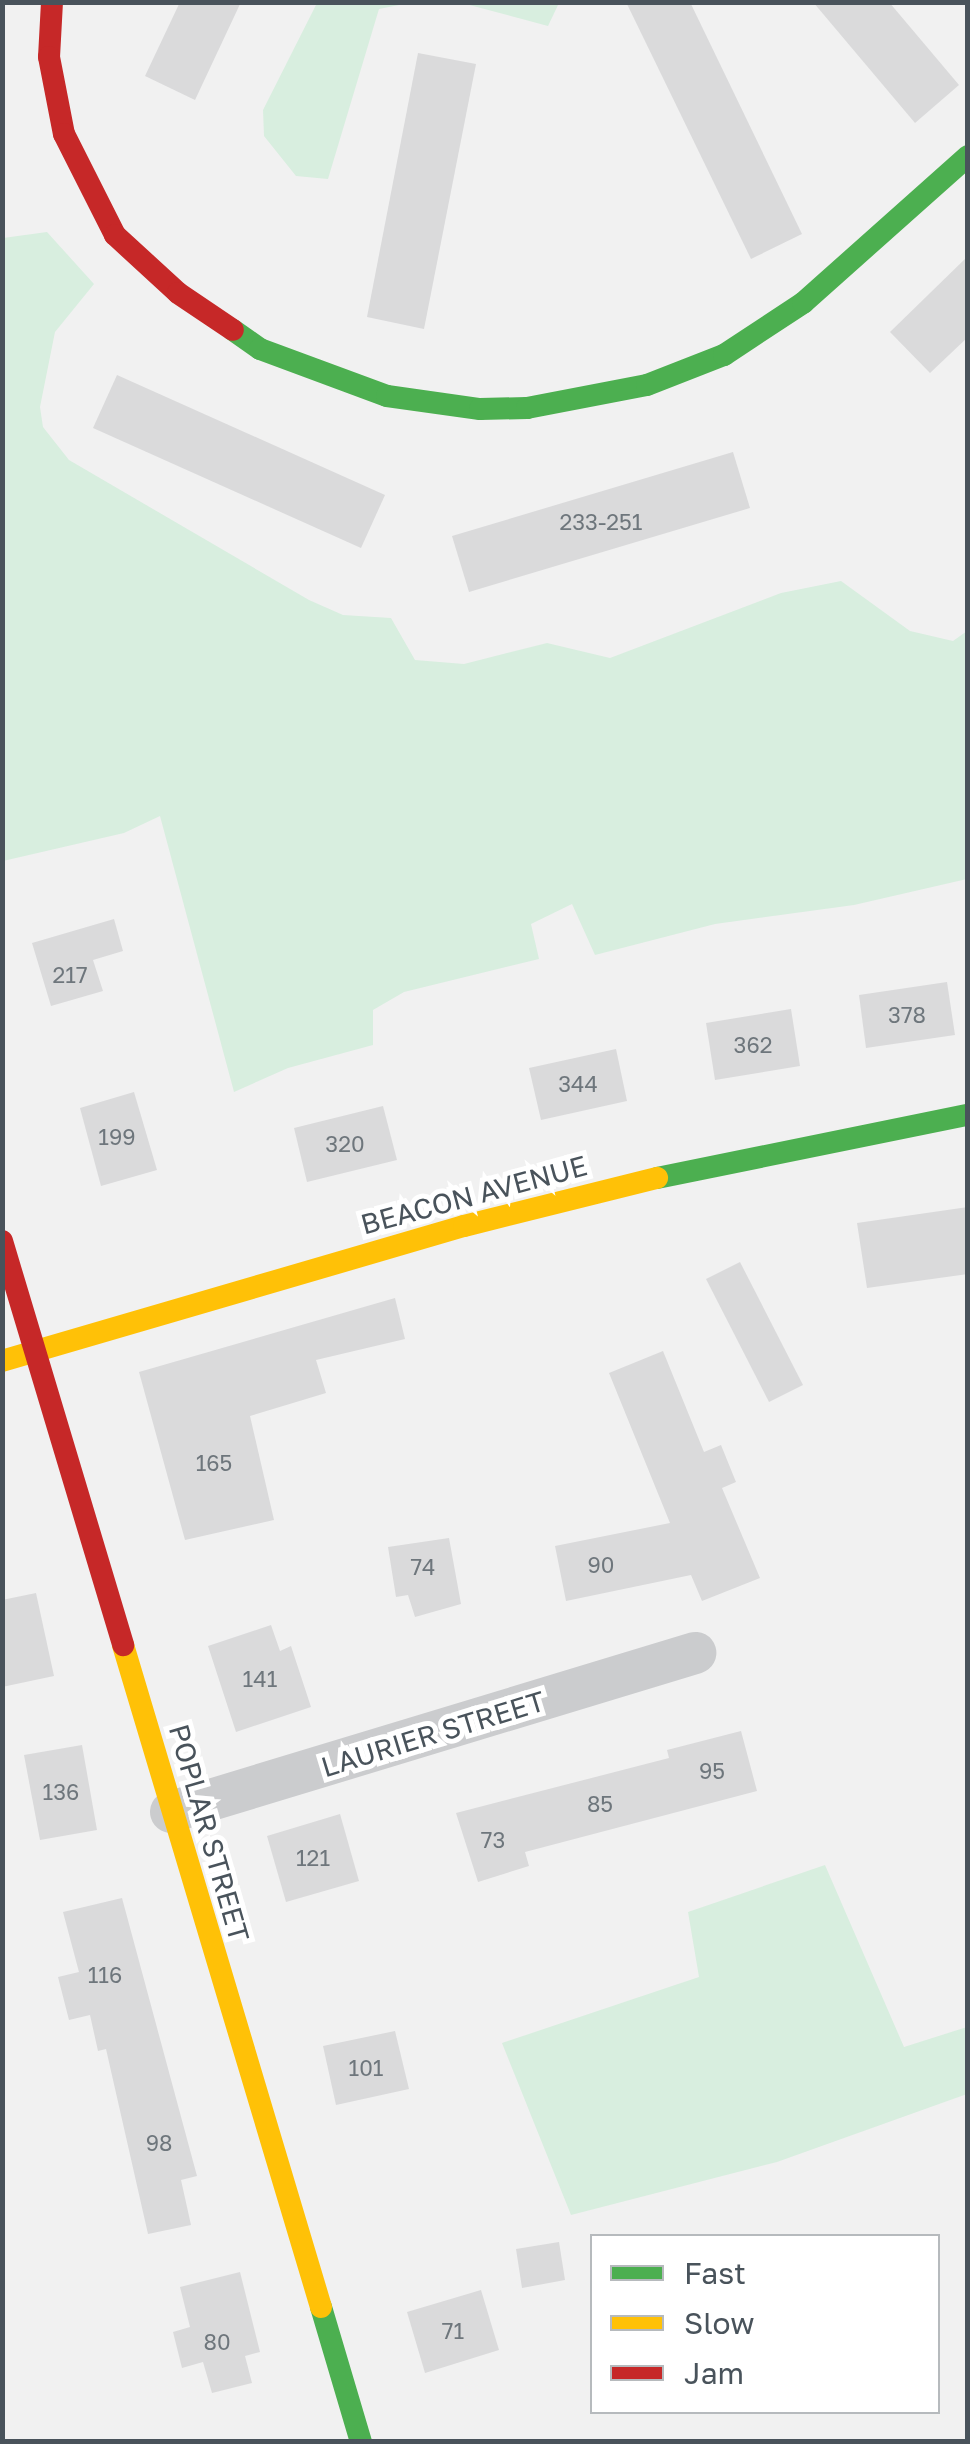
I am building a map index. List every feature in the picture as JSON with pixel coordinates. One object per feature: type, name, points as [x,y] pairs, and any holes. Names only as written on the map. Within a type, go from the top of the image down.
[{"type":"street","points":[[52,2],[49,57],[64,134],[115,235],[178,293],[260,350],[387,396],[480,409],[560,404],[647,385],[724,355],[803,304],[968,156]]},
{"type":"street","name":"BEACON AVENUE","points":[[2,1361],[464,1226],[968,1115]]},
{"type":"street","name":"POPLAR STREET","points":[[2,1241],[361,2442]]},
{"type":"street","name":"LAURIER STREET","points":[[171,1812],[695,1653]]},
{"type":"green space","points":[[317,3],[409,3],[379,9],[328,179],[296,176],[264,136],[263,110]]},
{"type":"green space","points":[[462,3],[559,3],[548,26]]},
{"type":"green space","points":[[47,232],[94,284],[55,332],[40,407],[43,427],[69,460],[309,600],[343,615],[391,618],[415,660],[464,664],[547,643],[610,658],[781,593],[841,581],[910,631],[953,641],[967,631],[967,879],[854,905],[715,924],[595,955],[572,904],[531,924],[539,959],[404,992],[373,1010],[373,1045],[288,1068],[234,1092],[160,816],[124,833],[3,861],[3,238]]},
{"type":"green space","points":[[825,1865],[904,2047],[967,2027],[967,2094],[777,2162],[571,2215],[502,2043],[699,1977],[688,1912]]},
{"type":"building","points":[[180,2],[241,2],[195,100],[145,76]]},
{"type":"building","points":[[626,2],[690,2],[802,234],[751,259]]},
{"type":"building","points":[[813,2],[889,2],[959,85],[915,123]]},
{"type":"building","points":[[418,53],[476,64],[424,329],[367,317]]},
{"type":"building","points":[[968,256],[968,337],[930,373],[890,332]]},
{"type":"building","points":[[117,375],[385,495],[361,548],[93,428]]},
{"type":"building","points":[[733,452],[750,508],[469,592],[452,536]]},
{"type":"building","points":[[114,919],[123,951],[93,960],[103,991],[51,1006],[32,943]]},
{"type":"building","points":[[947,982],[955,1035],[866,1048],[859,995]]},
{"type":"building","points":[[791,1009],[800,1066],[715,1080],[706,1023]]},
{"type":"building","points":[[616,1049],[627,1101],[541,1120],[529,1068]]},
{"type":"building","points":[[134,1092],[157,1170],[101,1186],[80,1108]]},
{"type":"building","points":[[383,1106],[397,1160],[307,1182],[294,1128]]},
{"type":"building","points":[[968,1207],[968,1274],[867,1288],[857,1223]]},
{"type":"building","points":[[740,1262],[803,1385],[769,1402],[706,1279]]},
{"type":"building","points":[[395,1298],[405,1339],[316,1360],[326,1393],[250,1416],[274,1520],[185,1540],[139,1372]]},
{"type":"building","points":[[663,1351],[704,1452],[721,1445],[736,1482],[722,1488],[760,1578],[702,1601],[691,1575],[566,1601],[555,1546],[670,1523],[609,1373]]},
{"type":"building","points":[[449,1538],[461,1604],[415,1617],[408,1595],[396,1597],[388,1547]]},
{"type":"building","points":[[36,1593],[54,1676],[2,1687],[2,1600]]},
{"type":"building","points":[[271,1625],[280,1651],[291,1646],[311,1707],[236,1732],[208,1646]]},
{"type":"building","points":[[741,1731],[757,1791],[525,1852],[529,1866],[478,1882],[456,1813],[669,1758],[667,1750]]},
{"type":"building","points":[[82,1745],[97,1830],[40,1840],[24,1755]]},
{"type":"building","points":[[340,1814],[359,1881],[286,1902],[267,1836]]},
{"type":"building","points":[[122,1898],[197,2176],[181,2180],[191,2225],[148,2234],[106,2049],[98,2051],[90,2015],[69,2020],[58,1977],[79,1972],[63,1912]]},
{"type":"building","points":[[395,2031],[409,2089],[336,2105],[323,2046]]},
{"type":"building","points":[[559,2242],[565,2280],[522,2288],[516,2249]]},
{"type":"building","points":[[240,2272],[260,2352],[245,2356],[252,2383],[212,2393],[203,2362],[182,2368],[173,2332],[190,2327],[180,2287]]},
{"type":"building","points":[[481,2290],[499,2350],[425,2373],[407,2312]]},
{"type":"traffic: fast","points":[[233,330],[260,349],[387,396],[480,409],[527,408],[647,385],[724,355],[803,303],[968,156]]},
{"type":"traffic: fast","points":[[657,1178],[968,1115]]},
{"type":"traffic: fast","points":[[321,2307],[361,2442]]},
{"type":"traffic: slow","points":[[2,1361],[464,1226],[657,1178]]},
{"type":"traffic: slow","points":[[123,1645],[321,2307]]},
{"type":"traffic: jam","points":[[52,2],[49,57],[64,134],[115,235],[178,293],[233,330]]},
{"type":"traffic: jam","points":[[2,1241],[123,1645]]}]
